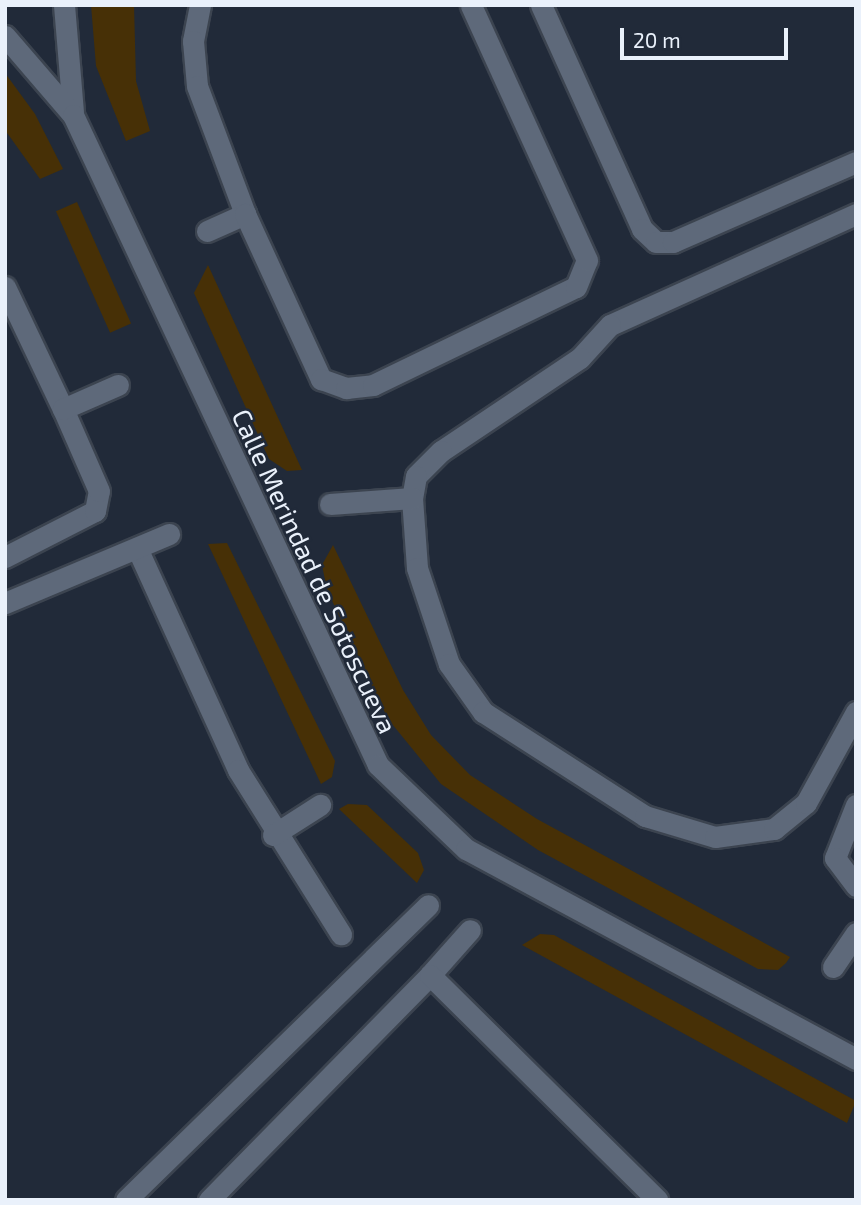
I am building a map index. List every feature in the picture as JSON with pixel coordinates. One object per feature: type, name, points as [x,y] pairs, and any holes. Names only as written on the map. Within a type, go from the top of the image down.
[{"type":"street","name":"Calle Merindad de Sotoscueva","points":[[64,5],[73,114]]},
{"type":"street","points":[[200,5],[197,86],[245,214],[321,379],[346,388],[373,385],[576,287],[587,260],[471,5]]},
{"type":"street","points":[[541,5],[642,229],[656,242],[673,243],[856,162]]},
{"type":"street","name":"Calle Merindad de Sotoscueva","points":[[5,36],[73,114],[378,765],[466,849],[856,1059]]},
{"type":"street","points":[[207,232],[245,214]]},
{"type":"street","points":[[856,214],[610,325],[569,366],[441,451],[416,476],[412,498],[417,568],[449,664],[483,712],[645,816],[715,837],[774,829],[806,803],[856,712]]},
{"type":"street","points":[[5,287],[99,491],[94,511],[5,557]]},
{"type":"street","points":[[63,410],[118,385]]},
{"type":"street","points":[[330,504],[412,498]]},
{"type":"street","points":[[5,603],[169,534]]},
{"type":"street","points":[[137,548],[273,835],[341,934]]},
{"type":"street","points":[[273,835],[320,805]]},
{"type":"street","points":[[856,805],[835,858],[856,886]]},
{"type":"street","points":[[126,1200],[428,905]]},
{"type":"street","points":[[209,1200],[430,975],[470,930]]},
{"type":"street","points":[[833,967],[856,933]]},
{"type":"street","points":[[430,975],[657,1200]]},
{"type":"shaded area","points":[[91,5],[134,5],[136,81],[150,131],[126,141],[96,66]]},
{"type":"shaded area","points":[[5,73],[35,114],[63,169],[40,179],[5,130]]},
{"type":"shaded area","points":[[77,202],[131,324],[110,333],[56,211]]},
{"type":"shaded area","points":[[208,265],[302,470],[287,471],[269,459],[194,293]]},
{"type":"shaded area","points":[[227,543],[335,761],[332,777],[321,784],[208,544]]},
{"type":"shaded area","points":[[333,545],[403,690],[431,735],[470,775],[537,819],[790,957],[786,963],[778,970],[758,969],[538,850],[441,784],[388,719],[327,590],[322,565]]},
{"type":"shaded area","points":[[348,804],[367,805],[418,853],[424,870],[417,883],[339,809]]},
{"type":"shaded area","points":[[540,934],[554,935],[856,1101],[847,1123],[522,945]]}]
